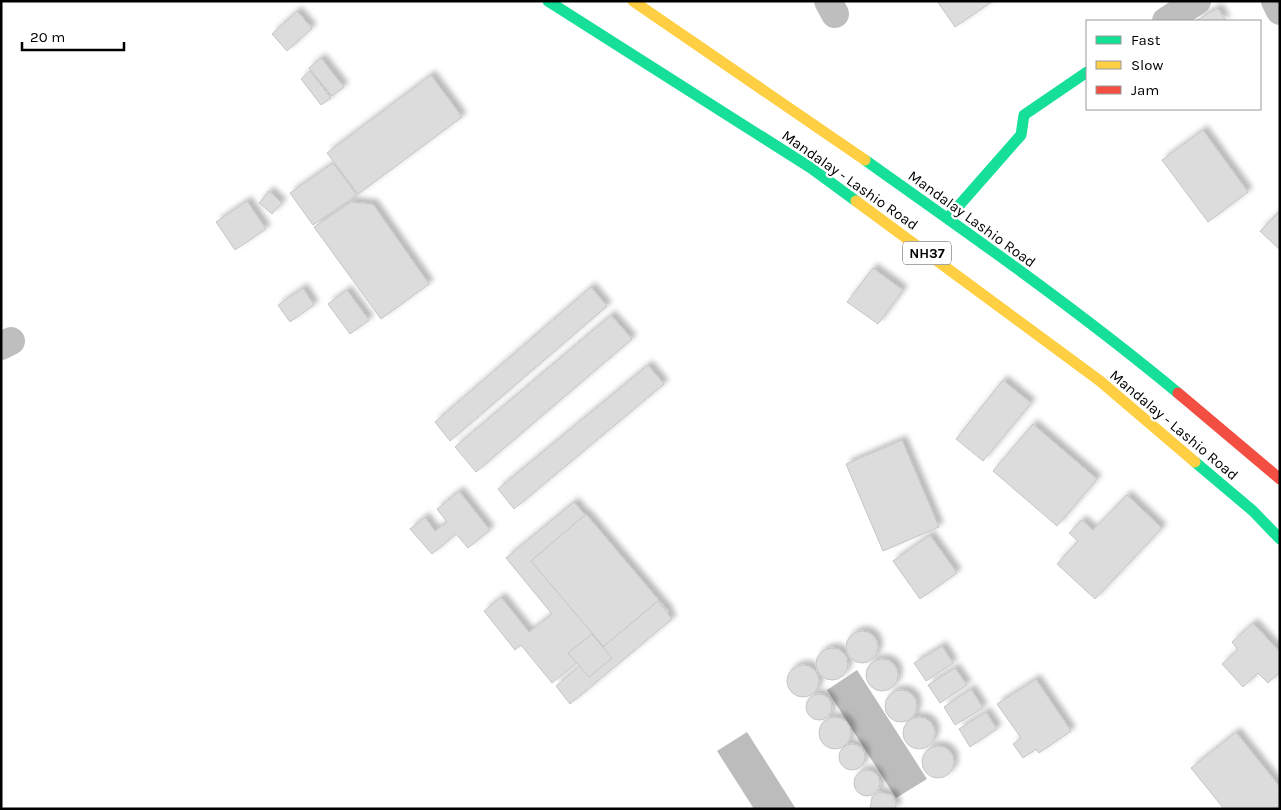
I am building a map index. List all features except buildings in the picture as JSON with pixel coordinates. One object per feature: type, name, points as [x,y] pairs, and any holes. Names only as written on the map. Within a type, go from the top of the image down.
[{"type":"main road","name":"Mandalay - Lashio Road","points":[[548,1],[811,168],[1100,381],[1253,511],[1280,539]]},
{"type":"main road","name":"Mandalay Lashio Road","points":[[633,1],[752,81],[948,218],[1133,356],[1280,479]]},
{"type":"main road","points":[[948,218],[1021,135],[1024,115],[1086,73]]},
{"type":"street","points":[[1168,20],[1197,1]]},
{"type":"street","points":[[1275,1],[1280,11]]},
{"type":"shaded area","points":[[857,670],[927,779],[896,798],[827,690]]},
{"type":"shaded area","points":[[747,732],[796,809],[754,809],[717,751]]},
{"type":"traffic: fast","points":[[548,1],[811,168],[856,201]]},
{"type":"traffic: fast","points":[[948,218],[1021,135],[1024,115],[1086,73]]},
{"type":"traffic: fast","points":[[865,160],[1063,303],[1178,393]]},
{"type":"traffic: fast","points":[[1195,462],[1253,511],[1280,539]]},
{"type":"traffic: slow","points":[[633,1],[865,160]]},
{"type":"traffic: slow","points":[[856,201],[1100,381],[1195,462]]},
{"type":"traffic: jam","points":[[1178,393],[1280,479]]}]
